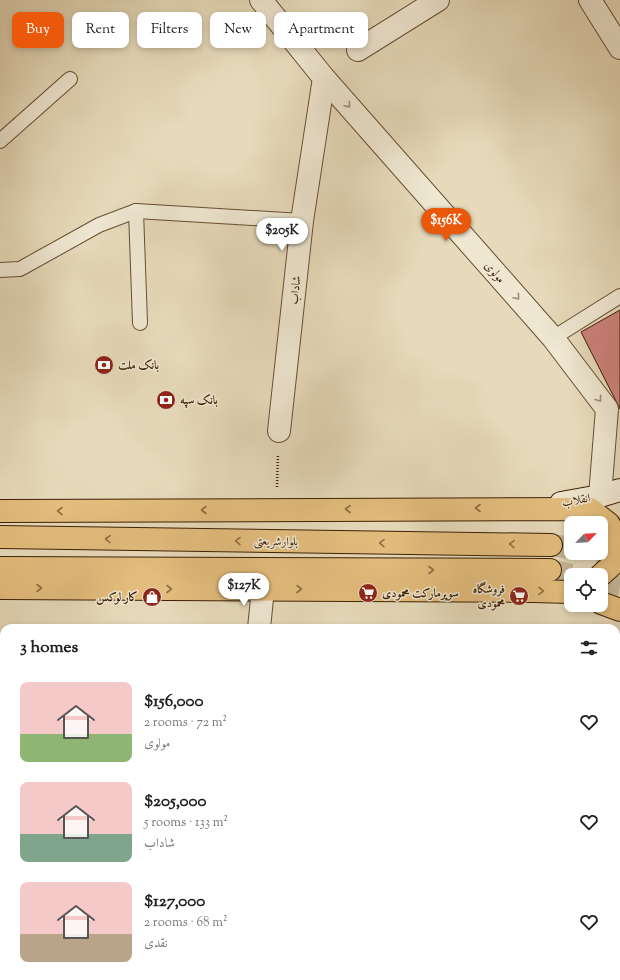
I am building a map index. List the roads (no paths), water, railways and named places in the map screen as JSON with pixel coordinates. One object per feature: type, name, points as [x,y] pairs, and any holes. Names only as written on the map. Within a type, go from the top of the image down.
[{"type":"main road","points":[[0,511],[590,509],[609,524],[617,547],[613,564],[608,569]]},
{"type":"main road","name":"بلوارشریعتی","points":[[0,537],[551,545]]},
{"type":"main road","points":[[0,568],[550,570]]},
{"type":"main road","points":[[0,588],[564,592]]},
{"type":"street","name":"مولوی","points":[[260,0],[324,78],[553,338],[607,409],[610,493]]},
{"type":"street","points":[[358,50],[438,0]]},
{"type":"street","points":[[590,0],[620,48]]},
{"type":"street","name":"شاداب","points":[[279,431],[302,221],[324,78]]},
{"type":"street","name":"انقلاب","points":[[532,508],[610,493]]},
{"type":"street","points":[[259,624],[262,589]]},
{"type":"lane","points":[[0,141],[70,79]]},
{"type":"lane","points":[[136,211],[140,323]]},
{"type":"lane","points":[[0,270],[20,269],[99,225],[136,211],[302,221]]},
{"type":"lane","points":[[553,338],[620,296]]},
{"type":"tunnel","points":[[551,545],[564,547]]},
{"type":"tunnel","points":[[608,555],[620,557]]},
{"type":"tunnel","points":[[550,570],[564,573]]},
{"type":"tunnel","points":[[608,584],[620,587]]},
{"type":"place","name":"بانک ملت","points":[[104,365]]},
{"type":"place","name":"بانک سپه","points":[[166,400]]},
{"type":"place","name":"سوپرمارکت محمودی","points":[[368,593]]},
{"type":"place","name":"فروشگاه محمودی","points":[[519,596]]},
{"type":"place","name":"کار لوکس","points":[[152,597]]}]
